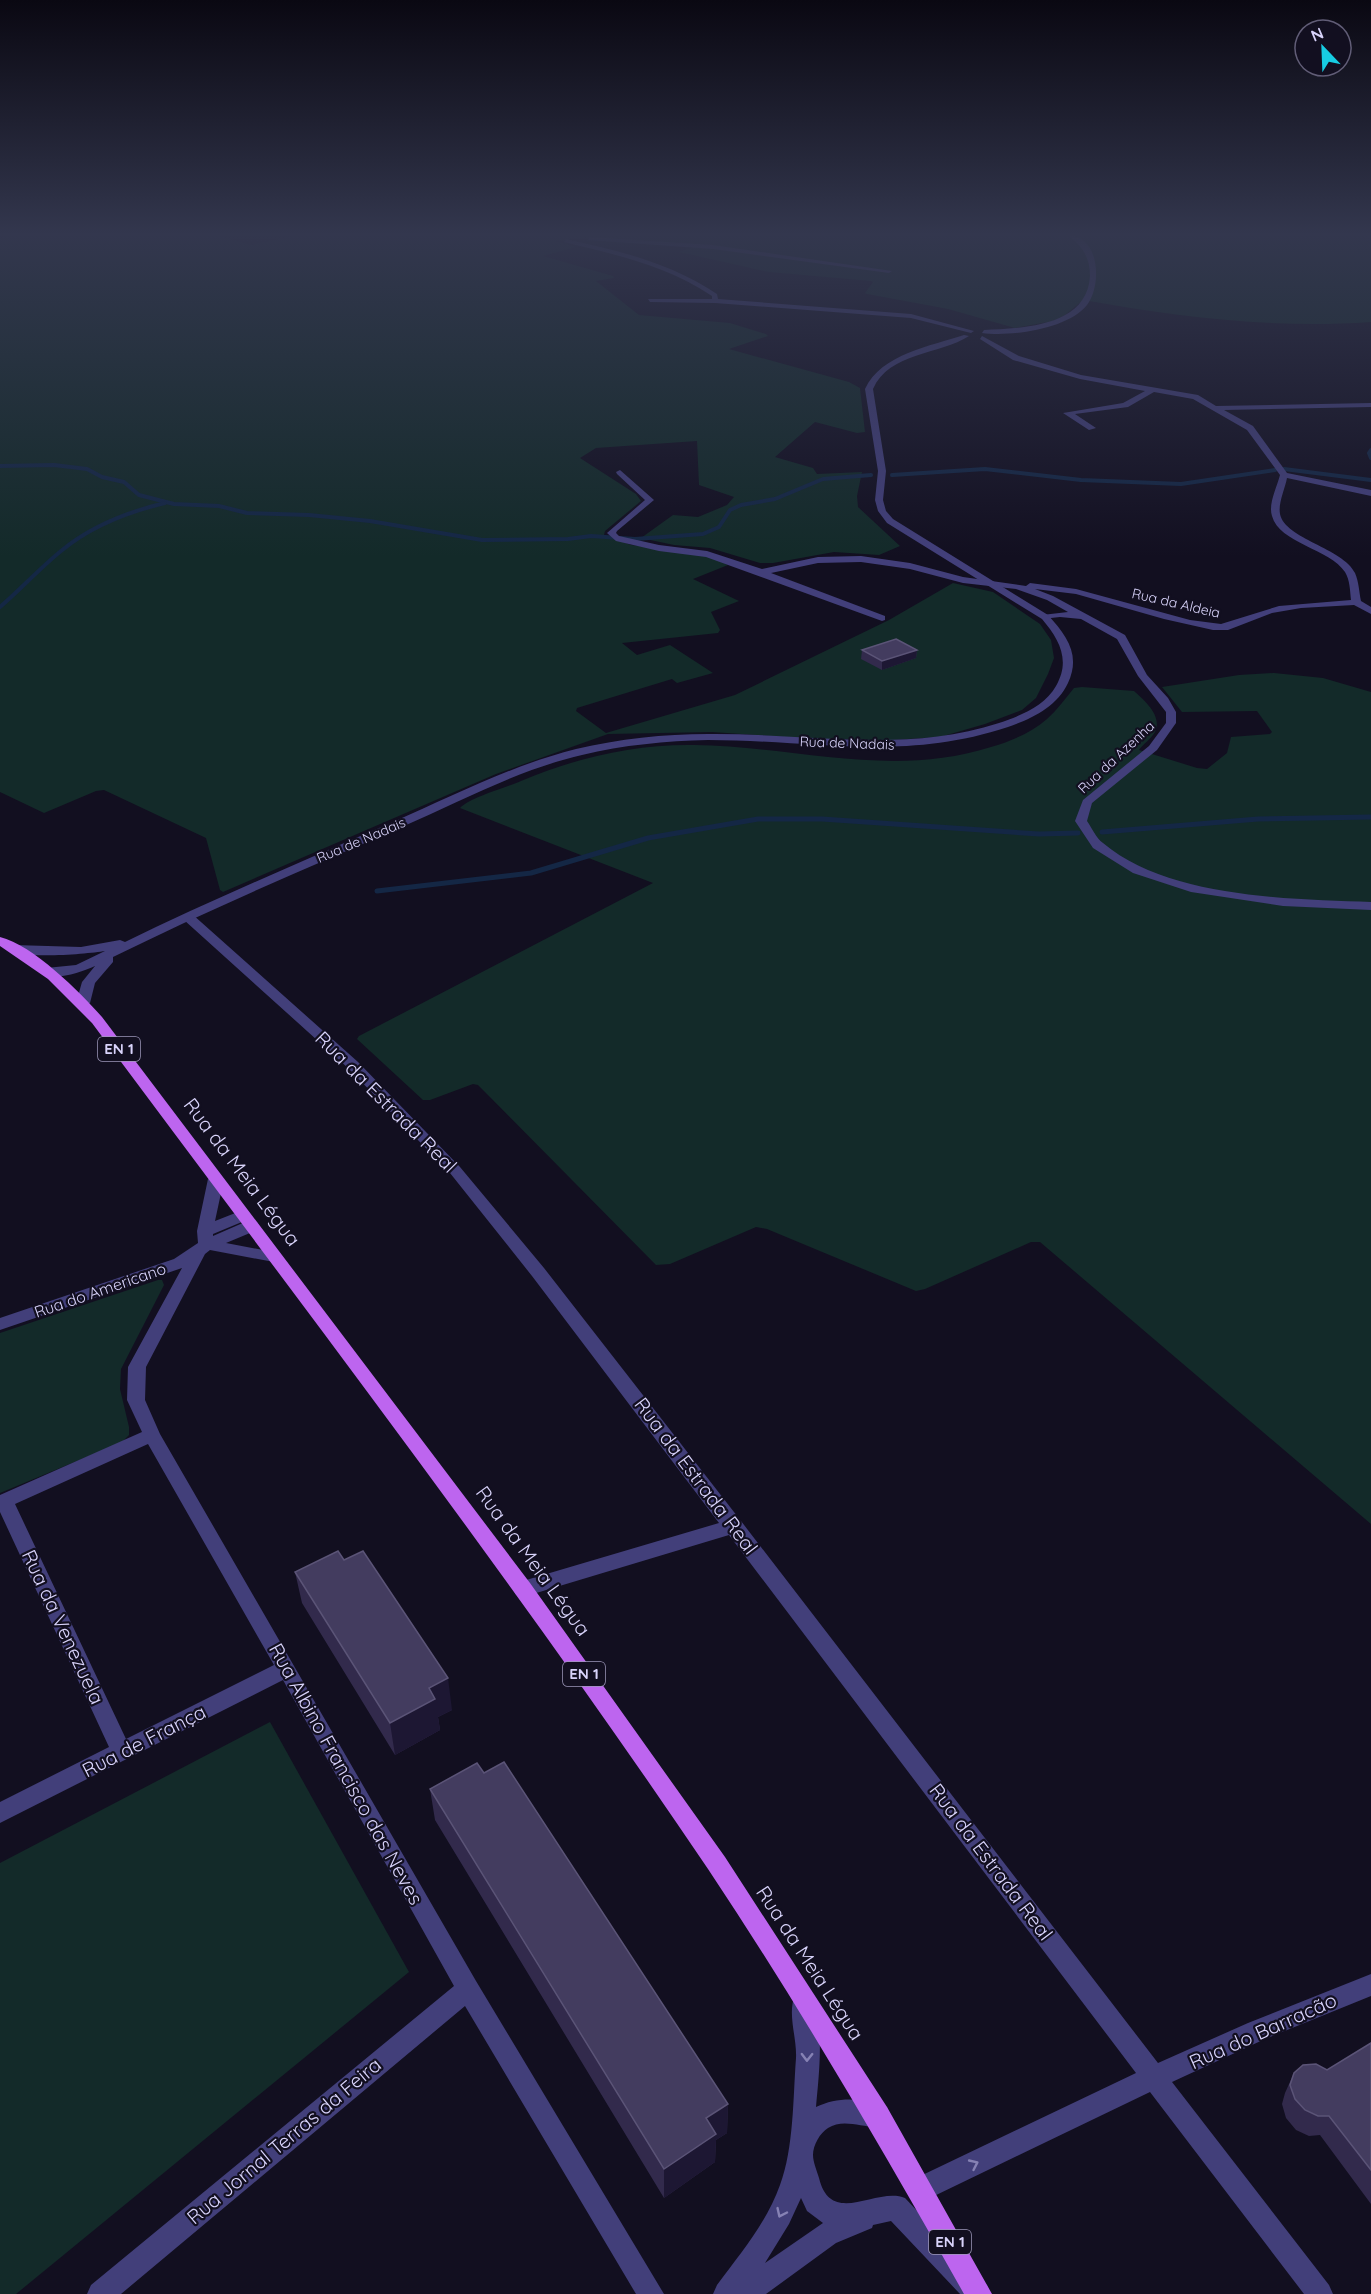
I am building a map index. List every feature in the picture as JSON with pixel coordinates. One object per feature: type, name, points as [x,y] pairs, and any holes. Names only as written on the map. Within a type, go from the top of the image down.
[{"type":"main road","name":"Rua da Meia Légua","points":[[0,941],[44,970],[83,1003],[523,1589],[717,1864],[878,2116],[978,2294]]},
{"type":"street","name":"Rua de Nadais","points":[[143,938],[51,958],[44,962],[44,970],[61,972],[80,968],[112,955],[188,917],[529,768],[588,750],[640,742],[712,737],[874,746],[919,744],[963,738],[997,729],[1031,714],[1061,689],[1070,668],[1068,648],[1058,631],[1045,617],[890,521],[882,511],[879,500],[882,471],[869,389],[870,382],[875,375],[894,363],[945,343]]},
{"type":"street","points":[[995,343],[1016,358],[1058,371],[1101,382],[1195,398],[1250,428],[1284,475],[1371,493]]},
{"type":"street","points":[[1092,428],[1067,413],[1125,405],[1152,390]]},
{"type":"street","points":[[1217,408],[1371,405]]},
{"type":"street","points":[[620,472],[650,500],[614,529],[611,533],[616,538],[659,548],[707,554],[882,618]]},
{"type":"street","points":[[1284,475],[1275,513],[1277,521],[1293,534],[1342,562],[1351,573],[1356,602],[1371,611]]},
{"type":"street","name":"Rua da Azenha","points":[[761,572],[818,560],[861,559],[910,566],[963,580],[1018,586],[1050,597],[1087,617],[1121,637],[1143,676],[1171,712],[1171,723],[1153,748],[1087,802],[1081,821],[1097,845],[1137,870],[1195,888],[1283,902],[1371,906]]},
{"type":"street","name":"Rua da Aldeia","points":[[1018,586],[1056,586],[1215,628],[1237,626],[1269,611],[1356,602]]},
{"type":"street","name":"Rua da Azenha","points":[[1045,617],[1060,614],[1087,617]]},
{"type":"street","name":"Rua da Estrada Real","points":[[188,917],[353,1065],[455,1170],[538,1272],[734,1526],[1320,2294]]},
{"type":"street","name":"Rua de Nadais","points":[[14,949],[53,952],[97,949]]},
{"type":"street","name":"Rua de Nadais","points":[[83,1003],[89,982],[112,955]]},
{"type":"street","name":"Rua Albino Francisco das Neves","points":[[216,1179],[203,1243],[137,1367],[136,1400],[152,1436],[287,1668],[468,1989],[651,2294]]},
{"type":"street","points":[[203,1243],[247,1220]]},
{"type":"street","points":[[203,1243],[274,1257]]},
{"type":"street","name":"Rua do Americano","points":[[0,1324],[180,1263],[203,1243]]},
{"type":"street","points":[[2,1502],[152,1436]]},
{"type":"street","name":"Rua da Venezuela","points":[[2,1502],[122,1752]]},
{"type":"street","points":[[523,1589],[734,1526]]},
{"type":"street","name":"Rua de França","points":[[0,1813],[287,1668]]},
{"type":"street","name":"Rua do Barracão","points":[[1156,2078],[1328,2001],[1371,1986]]},
{"type":"street","name":"Rua Jornal Terras da Feira","points":[[100,2294],[468,1989]]},
{"type":"street","points":[[726,2294],[776,2224],[794,2184],[800,2153],[808,2054],[803,1999]]},
{"type":"street","points":[[744,2294],[827,2234],[896,2206],[921,2189],[1156,2078]]},
{"type":"street","points":[[878,2116],[853,2110],[827,2116],[813,2125],[800,2153],[808,2186],[816,2202],[826,2211],[850,2217],[896,2206]]},
{"type":"street","points":[[896,2206],[978,2294]]},
{"type":"green space","points":[[0,343],[747,343],[729,349],[849,382],[860,388],[865,432],[857,433],[815,422],[775,457],[813,468],[817,474],[862,472],[857,496],[858,507],[900,546],[879,555],[834,552],[773,563],[760,563],[710,548],[674,545],[641,538],[673,515],[698,517],[727,505],[734,497],[699,485],[697,441],[596,448],[580,458],[636,494],[641,501],[605,531],[604,535],[631,545],[704,554],[728,565],[693,579],[739,601],[711,612],[720,630],[718,633],[622,643],[637,655],[670,645],[713,673],[677,683],[672,679],[577,708],[576,711],[606,733],[735,695],[889,620],[953,583],[993,592],[1040,624],[1051,640],[1054,658],[1036,698],[1022,710],[940,737],[892,740],[814,739],[712,732],[608,734],[496,774],[223,892],[220,890],[206,838],[104,790],[96,791],[44,813],[0,792]]},
{"type":"green space","points":[[1274,673],[1323,678],[1371,692],[1371,1524],[1040,1242],[1031,1242],[916,1291],[767,1229],[756,1227],[670,1264],[656,1265],[478,1085],[473,1084],[430,1100],[423,1100],[357,1039],[653,883],[460,808],[480,796],[584,759],[628,750],[672,745],[731,747],[879,761],[954,756],[998,745],[1028,732],[1051,716],[1074,688],[1082,687],[1134,691],[1155,714],[1157,726],[1155,732],[1139,750],[1207,769],[1227,753],[1231,737],[1272,732],[1257,711],[1182,712],[1162,687],[1239,675]]},
{"type":"green space","points":[[162,1280],[164,1285],[121,1369],[120,1389],[129,1435],[113,1446],[0,1493],[0,1333]]},
{"type":"green space","points":[[270,1722],[409,1972],[16,2294],[0,2294],[0,1863]]},
{"type":"building","points":[[896,639],[917,650],[882,661],[862,650]]},
{"type":"building","points":[[338,1551],[344,1560],[363,1551],[448,1678],[429,1688],[435,1699],[390,1723],[295,1572]]},
{"type":"building","points":[[504,1762],[728,2104],[706,2118],[716,2134],[664,2169],[430,1789],[477,1763],[484,1773]]},
{"type":"building","points":[[1371,2043],[1371,2170],[1329,2116],[1318,2116],[1305,2110],[1295,2099],[1290,2085],[1294,2073],[1303,2065],[1316,2064],[1327,2070]]},
{"type":"waterway","points":[[1371,450],[1369,453],[1371,458]]},
{"type":"waterway","points":[[0,466],[54,465],[87,469],[102,477],[124,482],[139,495],[174,504],[219,506],[247,513],[309,515],[370,521],[482,540],[568,539],[591,536],[635,539],[703,534],[719,527],[730,510],[741,505],[775,499],[823,479],[871,475]]},
{"type":"waterway","points":[[892,475],[985,469],[1081,480],[1181,484],[1275,470]]},
{"type":"waterway","points":[[1284,469],[1371,480]]},
{"type":"waterway","points":[[0,607],[53,558],[85,534],[123,516],[165,503]]},
{"type":"waterway","points":[[1102,832],[1258,819],[1371,817]]},
{"type":"waterway","points":[[377,891],[531,873],[648,838],[758,819],[822,819],[1039,834],[1078,833]]}]
